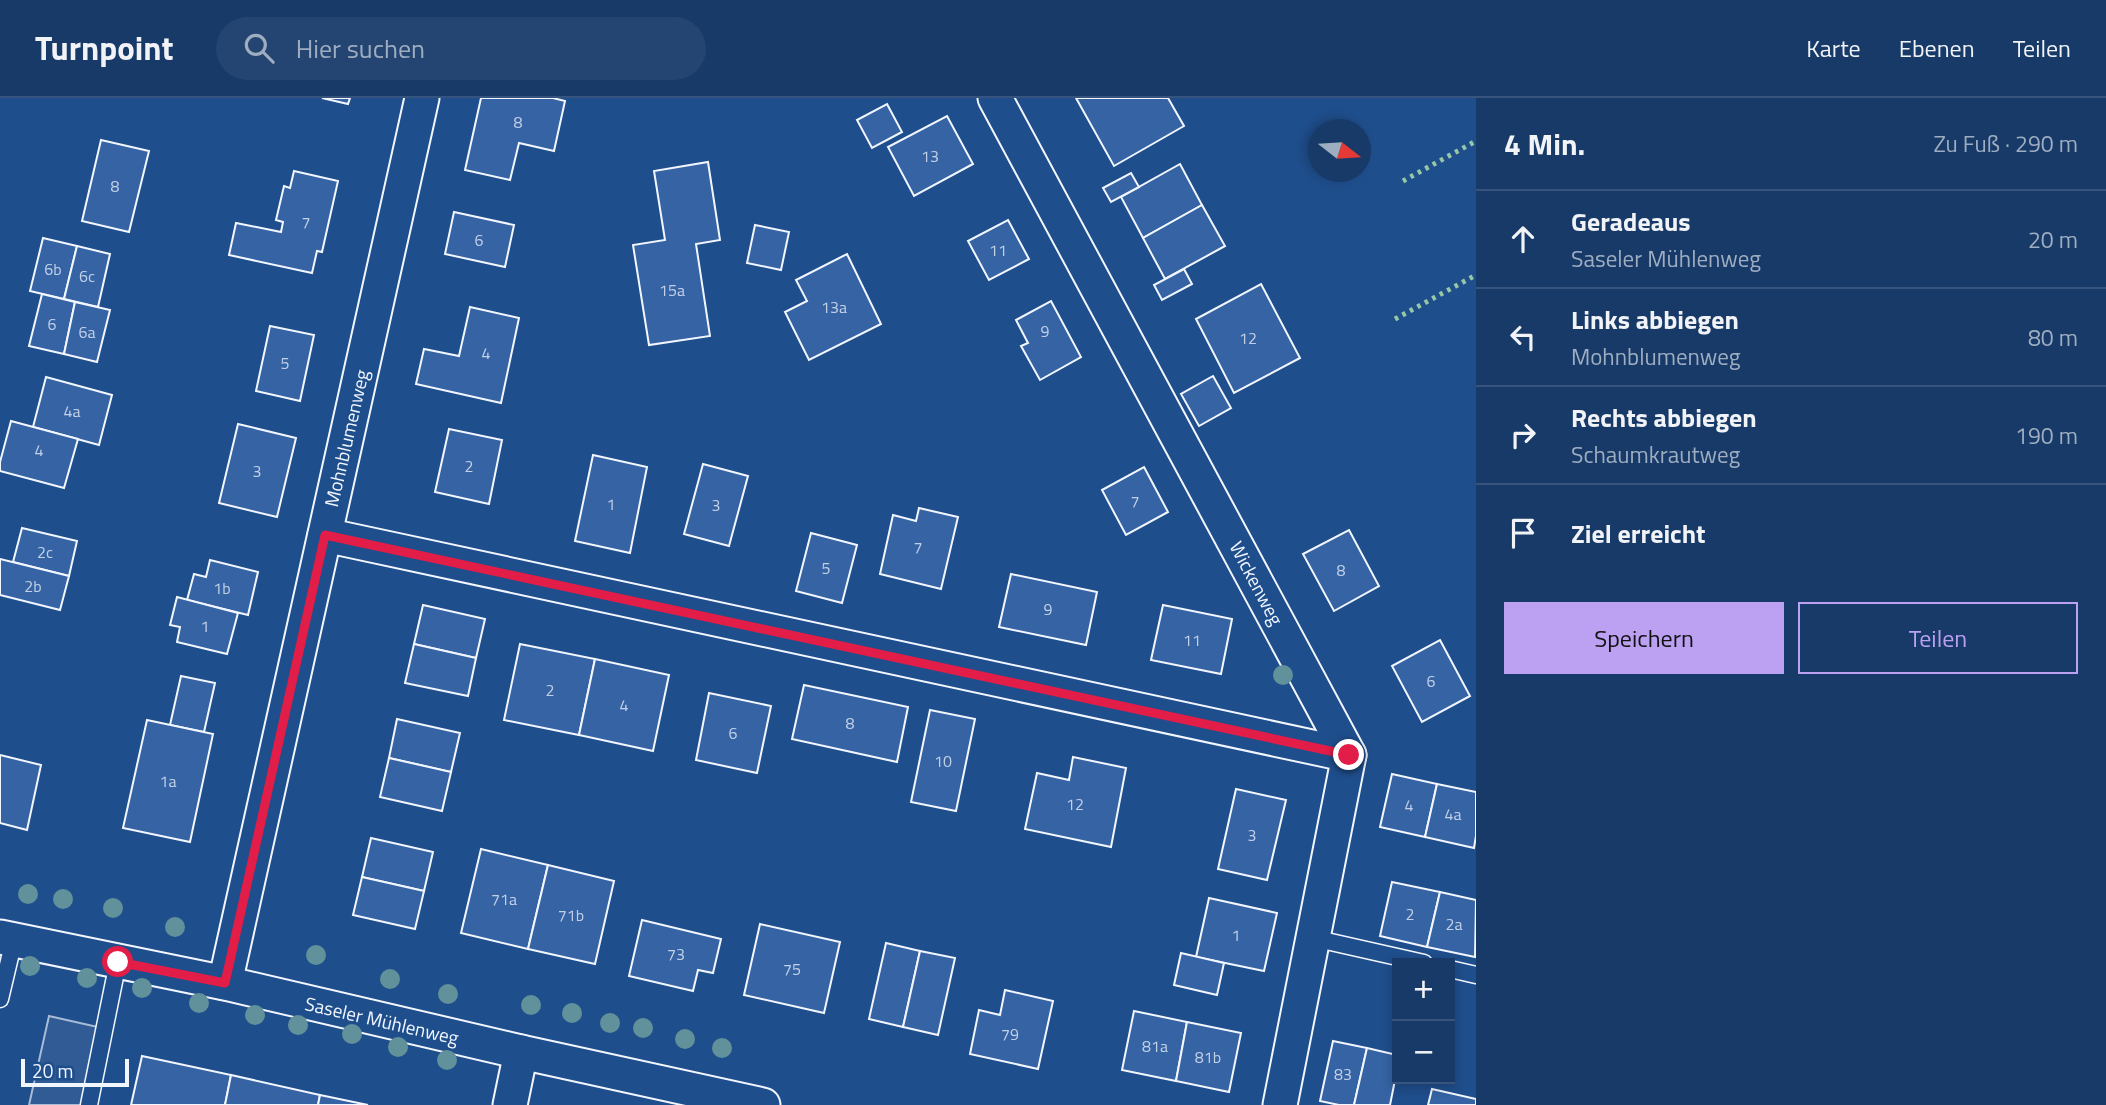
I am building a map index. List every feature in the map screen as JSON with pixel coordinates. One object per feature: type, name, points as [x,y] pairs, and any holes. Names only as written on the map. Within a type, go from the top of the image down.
[{"type":"street","name":"Mohnblumenweg","points":[[225,983],[422,98]]},
{"type":"street","name":"Wickenweg","points":[[995,98],[1349,755]]},
{"type":"street","points":[[325,535],[1349,755],[1280,1105]]},
{"type":"street","name":"Saseler Mühlenweg","points":[[7,938],[225,983],[763,1105]]},
{"type":"street","points":[[510,1105],[522,1052]]},
{"type":"lane","points":[[0,999],[7,938]]},
{"type":"lane","points":[[1313,938],[1402,958]]},
{"type":"lane","points":[[89,1105],[118,962]]},
{"type":"lane","points":[[1455,970],[1476,975]]},
{"type":"shaded area","points":[[49,1016],[111,1030],[95,1105],[29,1105]]},
{"type":"building","points":[[322,98],[350,98],[348,104]]},
{"type":"building","points":[[481,98],[553,98],[565,101],[554,151],[519,143],[510,180],[465,170]]},
{"type":"building","points":[[1076,98],[1168,98],[1184,126],[1114,166]]},
{"type":"building","points":[[887,104],[902,132],[872,148],[857,120]]},
{"type":"building","points":[[947,116],[973,164],[914,196],[888,147]]},
{"type":"building","points":[[101,140],[149,151],[129,232],[82,221]]},
{"type":"building","points":[[708,162],[720,240],[696,244],[710,336],[649,345],[633,245],[665,240],[654,171]]},
{"type":"building","points":[[1180,164],[1202,205],[1143,238],[1121,197]]},
{"type":"building","points":[[294,171],[338,181],[322,252],[317,251],[312,273],[229,255],[236,223],[281,232],[283,222],[276,220],[284,186],[290,188]]},
{"type":"building","points":[[1131,173],[1139,187],[1111,202],[1103,188]]},
{"type":"building","points":[[1202,205],[1225,246],[1165,279],[1143,238]]},
{"type":"building","points":[[454,212],[514,225],[505,267],[445,254]]},
{"type":"building","points":[[1008,220],[1029,259],[989,280],[968,241]]},
{"type":"building","points":[[755,225],[789,232],[781,270],[747,263]]},
{"type":"building","points":[[43,238],[77,246],[64,299],[30,291]]},
{"type":"building","points":[[77,246],[110,254],[98,307],[64,299]]},
{"type":"building","points":[[847,254],[881,324],[809,360],[785,312],[807,301],[796,280]]},
{"type":"building","points":[[1184,269],[1192,284],[1162,300],[1154,285]]},
{"type":"building","points":[[1261,284],[1300,358],[1234,393],[1196,319]]},
{"type":"building","points":[[42,294],[75,302],[64,354],[29,346]]},
{"type":"building","points":[[1051,301],[1081,357],[1040,380],[1021,346],[1028,343],[1016,320]]},
{"type":"building","points":[[75,302],[110,310],[97,362],[64,354]]},
{"type":"building","points":[[470,307],[519,318],[501,403],[416,384],[424,349],[459,356]]},
{"type":"building","points":[[270,326],[314,335],[300,401],[256,391]]},
{"type":"building","points":[[1213,376],[1231,408],[1199,426],[1181,394]]},
{"type":"building","points":[[46,377],[112,395],[99,445],[33,427]]},
{"type":"building","points":[[11,421],[78,439],[64,488],[0,471]]},
{"type":"building","points":[[238,424],[296,438],[277,517],[219,503]]},
{"type":"building","points":[[449,429],[502,440],[489,504],[435,492]]},
{"type":"building","points":[[593,455],[647,467],[630,553],[575,541]]},
{"type":"building","points":[[703,464],[748,476],[729,546],[684,534]]},
{"type":"building","points":[[1144,467],[1168,512],[1126,535],[1102,490]]},
{"type":"building","points":[[919,508],[958,517],[941,589],[880,574],[893,515],[916,521]]},
{"type":"building","points":[[22,528],[77,541],[69,576],[13,562]]},
{"type":"building","points":[[1349,530],[1379,586],[1334,611],[1303,554]]},
{"type":"building","points":[[811,533],[857,545],[842,603],[796,591]]},
{"type":"building","points":[[0,559],[69,576],[60,610],[0,595]]},
{"type":"building","points":[[210,560],[258,572],[248,615],[187,600],[194,574],[206,577]]},
{"type":"building","points":[[1011,574],[1097,592],[1086,645],[999,627]]},
{"type":"building","points":[[177,597],[238,613],[227,654],[177,642],[180,627],[170,625]]},
{"type":"building","points":[[423,605],[485,619],[476,658],[414,644]]},
{"type":"building","points":[[1163,605],[1232,619],[1221,674],[1151,660]]},
{"type":"building","points":[[1440,640],[1470,696],[1422,722],[1392,666]]},
{"type":"building","points":[[414,644],[476,658],[468,696],[405,683]]},
{"type":"building","points":[[520,644],[595,659],[579,735],[504,720]]},
{"type":"building","points":[[595,659],[669,675],[653,751],[579,735]]},
{"type":"building","points":[[181,676],[215,683],[204,732],[170,725]]},
{"type":"building","points":[[804,685],[908,707],[897,762],[792,739]]},
{"type":"building","points":[[709,693],[771,706],[757,773],[696,760]]},
{"type":"building","points":[[930,710],[975,719],[956,811],[911,802]]},
{"type":"building","points":[[397,719],[460,733],[451,772],[389,758]]},
{"type":"building","points":[[147,720],[213,734],[190,842],[123,828]]},
{"type":"building","points":[[0,755],[41,765],[27,830],[0,823]]},
{"type":"building","points":[[1073,757],[1126,768],[1111,847],[1025,829],[1037,773],[1069,780]]},
{"type":"building","points":[[389,758],[451,772],[442,811],[380,797]]},
{"type":"building","points":[[1392,774],[1437,784],[1425,837],[1380,827]]},
{"type":"building","points":[[1437,784],[1476,792],[1474,848],[1425,837]]},
{"type":"building","points":[[1236,789],[1286,800],[1267,880],[1218,869]]},
{"type":"building","points":[[371,838],[433,852],[424,891],[362,877]]},
{"type":"building","points":[[481,849],[548,865],[528,949],[461,933]]},
{"type":"building","points":[[548,865],[614,881],[595,964],[528,949]]},
{"type":"building","points":[[362,877],[424,891],[415,929],[353,915]]},
{"type":"building","points":[[1392,882],[1440,892],[1427,947],[1380,936]]},
{"type":"building","points":[[1440,892],[1476,900],[1475,957],[1427,947]]},
{"type":"building","points":[[1209,898],[1277,913],[1264,971],[1196,957]]},
{"type":"building","points":[[642,920],[721,939],[713,973],[698,970],[693,991],[629,976]]},
{"type":"building","points":[[760,924],[840,942],[824,1013],[744,995]]},
{"type":"building","points":[[886,943],[920,951],[903,1027],[869,1019]]},
{"type":"building","points":[[920,951],[955,958],[938,1035],[903,1027]]},
{"type":"building","points":[[1181,953],[1224,963],[1217,995],[1174,985]]},
{"type":"building","points":[[1005,990],[1053,1001],[1038,1069],[970,1054],[979,1010],[1000,1015]]},
{"type":"building","points":[[1134,1011],[1187,1022],[1176,1081],[1122,1070]]},
{"type":"building","points":[[1187,1022],[1241,1033],[1229,1092],[1176,1081]]},
{"type":"building","points":[[1333,1041],[1367,1048],[1354,1105],[1320,1101]]},
{"type":"building","points":[[1367,1048],[1392,1054],[1392,1084],[1394,1084],[1390,1105],[1354,1105]]},
{"type":"building","points":[[142,1056],[231,1075],[225,1105],[131,1105]]},
{"type":"building","points":[[231,1075],[320,1095],[318,1105],[225,1105]]},
{"type":"building","points":[[1432,1089],[1476,1099],[1476,1105],[1428,1105]]},
{"type":"building","points":[[320,1095],[368,1105],[318,1105]]},
{"type":"hedge","points":[[1403,181],[1476,141]]},
{"type":"hedge","points":[[1395,319],[1476,275]]},
{"type":"route","points":[[118,962],[225,983],[325,535],[1349,755]]}]
